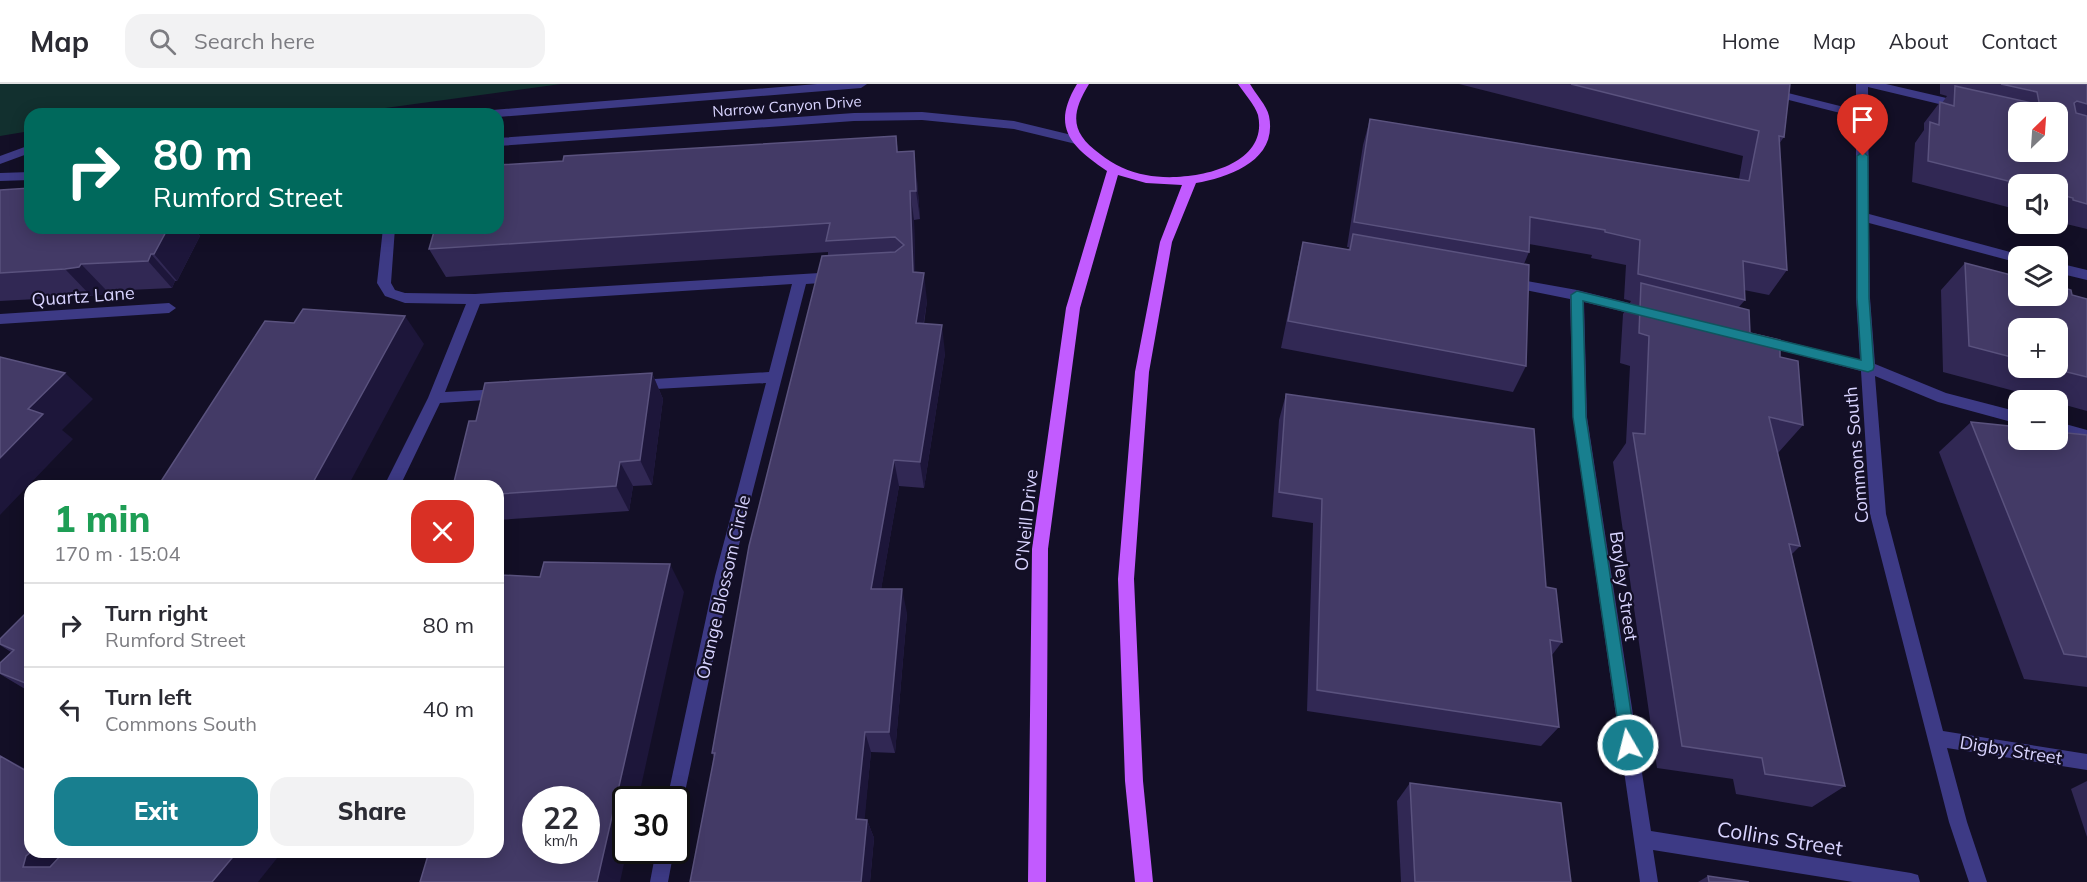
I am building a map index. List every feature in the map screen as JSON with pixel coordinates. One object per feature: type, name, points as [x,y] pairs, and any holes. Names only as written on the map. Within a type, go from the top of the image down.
[{"type":"main road","points":[[1083,84],[1072,101],[1069,121],[1076,140],[1091,157],[1113,170],[1137,179],[1163,183],[1190,182],[1223,174],[1248,160],[1263,141],[1267,120],[1258,99],[1244,84]]},
{"type":"main road","name":"O'Neill Drive","points":[[1037,882],[1040,549],[1073,308],[1113,170]]},
{"type":"main road","points":[[1144,882],[1134,781],[1126,579],[1142,372],[1166,242],[1190,182]]},
{"type":"street","name":"Narrow Canyon Drive","points":[[504,113],[861,84]]},
{"type":"street","points":[[1738,84],[1863,115]]},
{"type":"street","name":"Commons South","points":[[1862,84],[1863,298],[1878,514],[1958,822],[1978,882]]},
{"type":"street","points":[[1871,84],[1974,108]]},
{"type":"street","name":"Narrow Canyon Drive","points":[[504,142],[854,117],[922,116],[1014,125],[1076,140]]},
{"type":"street","points":[[0,160],[24,151]]},
{"type":"street","points":[[0,177],[24,176]]},
{"type":"street","points":[[1863,217],[2008,255]]},
{"type":"street","points":[[388,234],[384,283],[390,293],[405,298],[475,299],[855,276]]},
{"type":"street","points":[[2068,270],[2087,275]]},
{"type":"street","name":"Orange Blossom Circle","points":[[679,786],[723,576],[800,280]]},
{"type":"street","points":[[1498,281],[1577,295],[1659,315]]},
{"type":"street","name":"Bayley Street","points":[[1577,295],[1580,417],[1649,882]]},
{"type":"street","points":[[395,480],[435,398],[475,299]]},
{"type":"street","name":"Quartz Lane","points":[[0,319],[169,308]]},
{"type":"street","points":[[1752,338],[1868,367],[1943,398],[2008,415]]},
{"type":"street","points":[[622,386],[775,377]]},
{"type":"street","points":[[435,398],[517,393]]},
{"type":"street","points":[[2068,431],[2087,436]]},
{"type":"street","name":"Digby Street","points":[[1936,738],[2087,762]]},
{"type":"street","name":"Collins Street","points":[[1642,839],[1911,882]]},
{"type":"street","points":[[659,882],[662,864]]},
{"type":"green space","points":[[0,84],[561,84],[385,108],[24,108],[24,132],[0,136]]},
{"type":"building","points":[[1571,84],[1790,84],[1784,137],[1779,136],[1787,270],[1743,261],[1745,300],[1638,274],[1640,240],[1605,232],[1605,230],[1530,217],[1529,252],[1354,222],[1370,119],[1749,181],[1759,131]]},
{"type":"building","points":[[2001,84],[2087,84],[2087,104],[2077,101],[2074,103],[2076,113],[2087,116],[2087,204],[2068,197],[2068,174],[2008,174],[2008,181],[1928,161],[1930,122],[1939,125],[1940,102],[1954,106],[1955,86],[2027,102],[2008,102],[2008,162],[2068,162],[2068,102],[2039,102],[2037,92]]},
{"type":"building","points":[[896,136],[897,152],[914,151],[916,191],[910,191],[913,272],[924,273],[916,323],[942,325],[920,462],[894,460],[871,589],[902,589],[889,732],[865,732],[856,819],[867,820],[861,882],[690,882],[715,753],[712,753],[749,546],[822,256],[895,252],[904,245],[895,237],[826,241],[830,223],[429,249],[433,234],[504,234],[504,165],[563,161],[564,156]]},
{"type":"building","points":[[24,188],[24,234],[165,234],[148,261],[81,264],[79,267],[65,269],[0,273],[0,190]]},
{"type":"building","points":[[1353,234],[1529,265],[1526,366],[1288,321],[1303,242],[1350,250]]},
{"type":"building","points":[[1965,263],[2008,274],[2008,306],[2068,306],[2068,289],[2071,290],[2072,295],[2087,299],[2087,377],[2068,372],[2068,318],[2008,318],[2008,356],[1969,346]]},
{"type":"building","points":[[1641,283],[1749,310],[1750,333],[1780,340],[1780,357],[1798,361],[1803,425],[1769,417],[1800,546],[1789,544],[1845,786],[1765,774],[1762,758],[1682,746],[1633,433],[1645,434],[1649,336],[1639,333]]},
{"type":"building","points":[[303,309],[405,316],[314,480],[162,480],[265,321],[294,323]]},
{"type":"building","points":[[0,357],[65,373],[28,409],[43,414],[0,458]]},
{"type":"building","points":[[652,373],[640,460],[620,462],[616,486],[504,494],[504,480],[454,480],[469,421],[476,421],[485,383]]},
{"type":"building","points":[[1286,394],[1534,429],[1546,587],[1556,589],[1562,642],[1550,640],[1559,727],[1317,690],[1322,499],[1279,492]]},
{"type":"building","points":[[1971,422],[2008,426],[2008,450],[2068,450],[2068,433],[2087,435],[2087,657],[2064,654]]},
{"type":"building","points":[[544,562],[670,564],[619,786],[612,786],[612,817],[597,882],[420,882],[427,858],[504,858],[504,575],[540,577]]},
{"type":"building","points":[[24,615],[24,683],[0,673],[0,663],[14,650],[0,644],[0,639]]},
{"type":"building","points":[[0,756],[24,770],[25,858],[23,867],[50,867],[58,858],[232,858],[212,882],[0,882]]},
{"type":"building","points":[[1410,783],[1561,803],[1571,882],[1415,882]]},
{"type":"building","points":[[1708,876],[1749,882],[1709,882]]},
{"type":"route","points":[[1628,745],[1580,417],[1577,295],[1868,367],[1863,298],[1863,156]]}]
